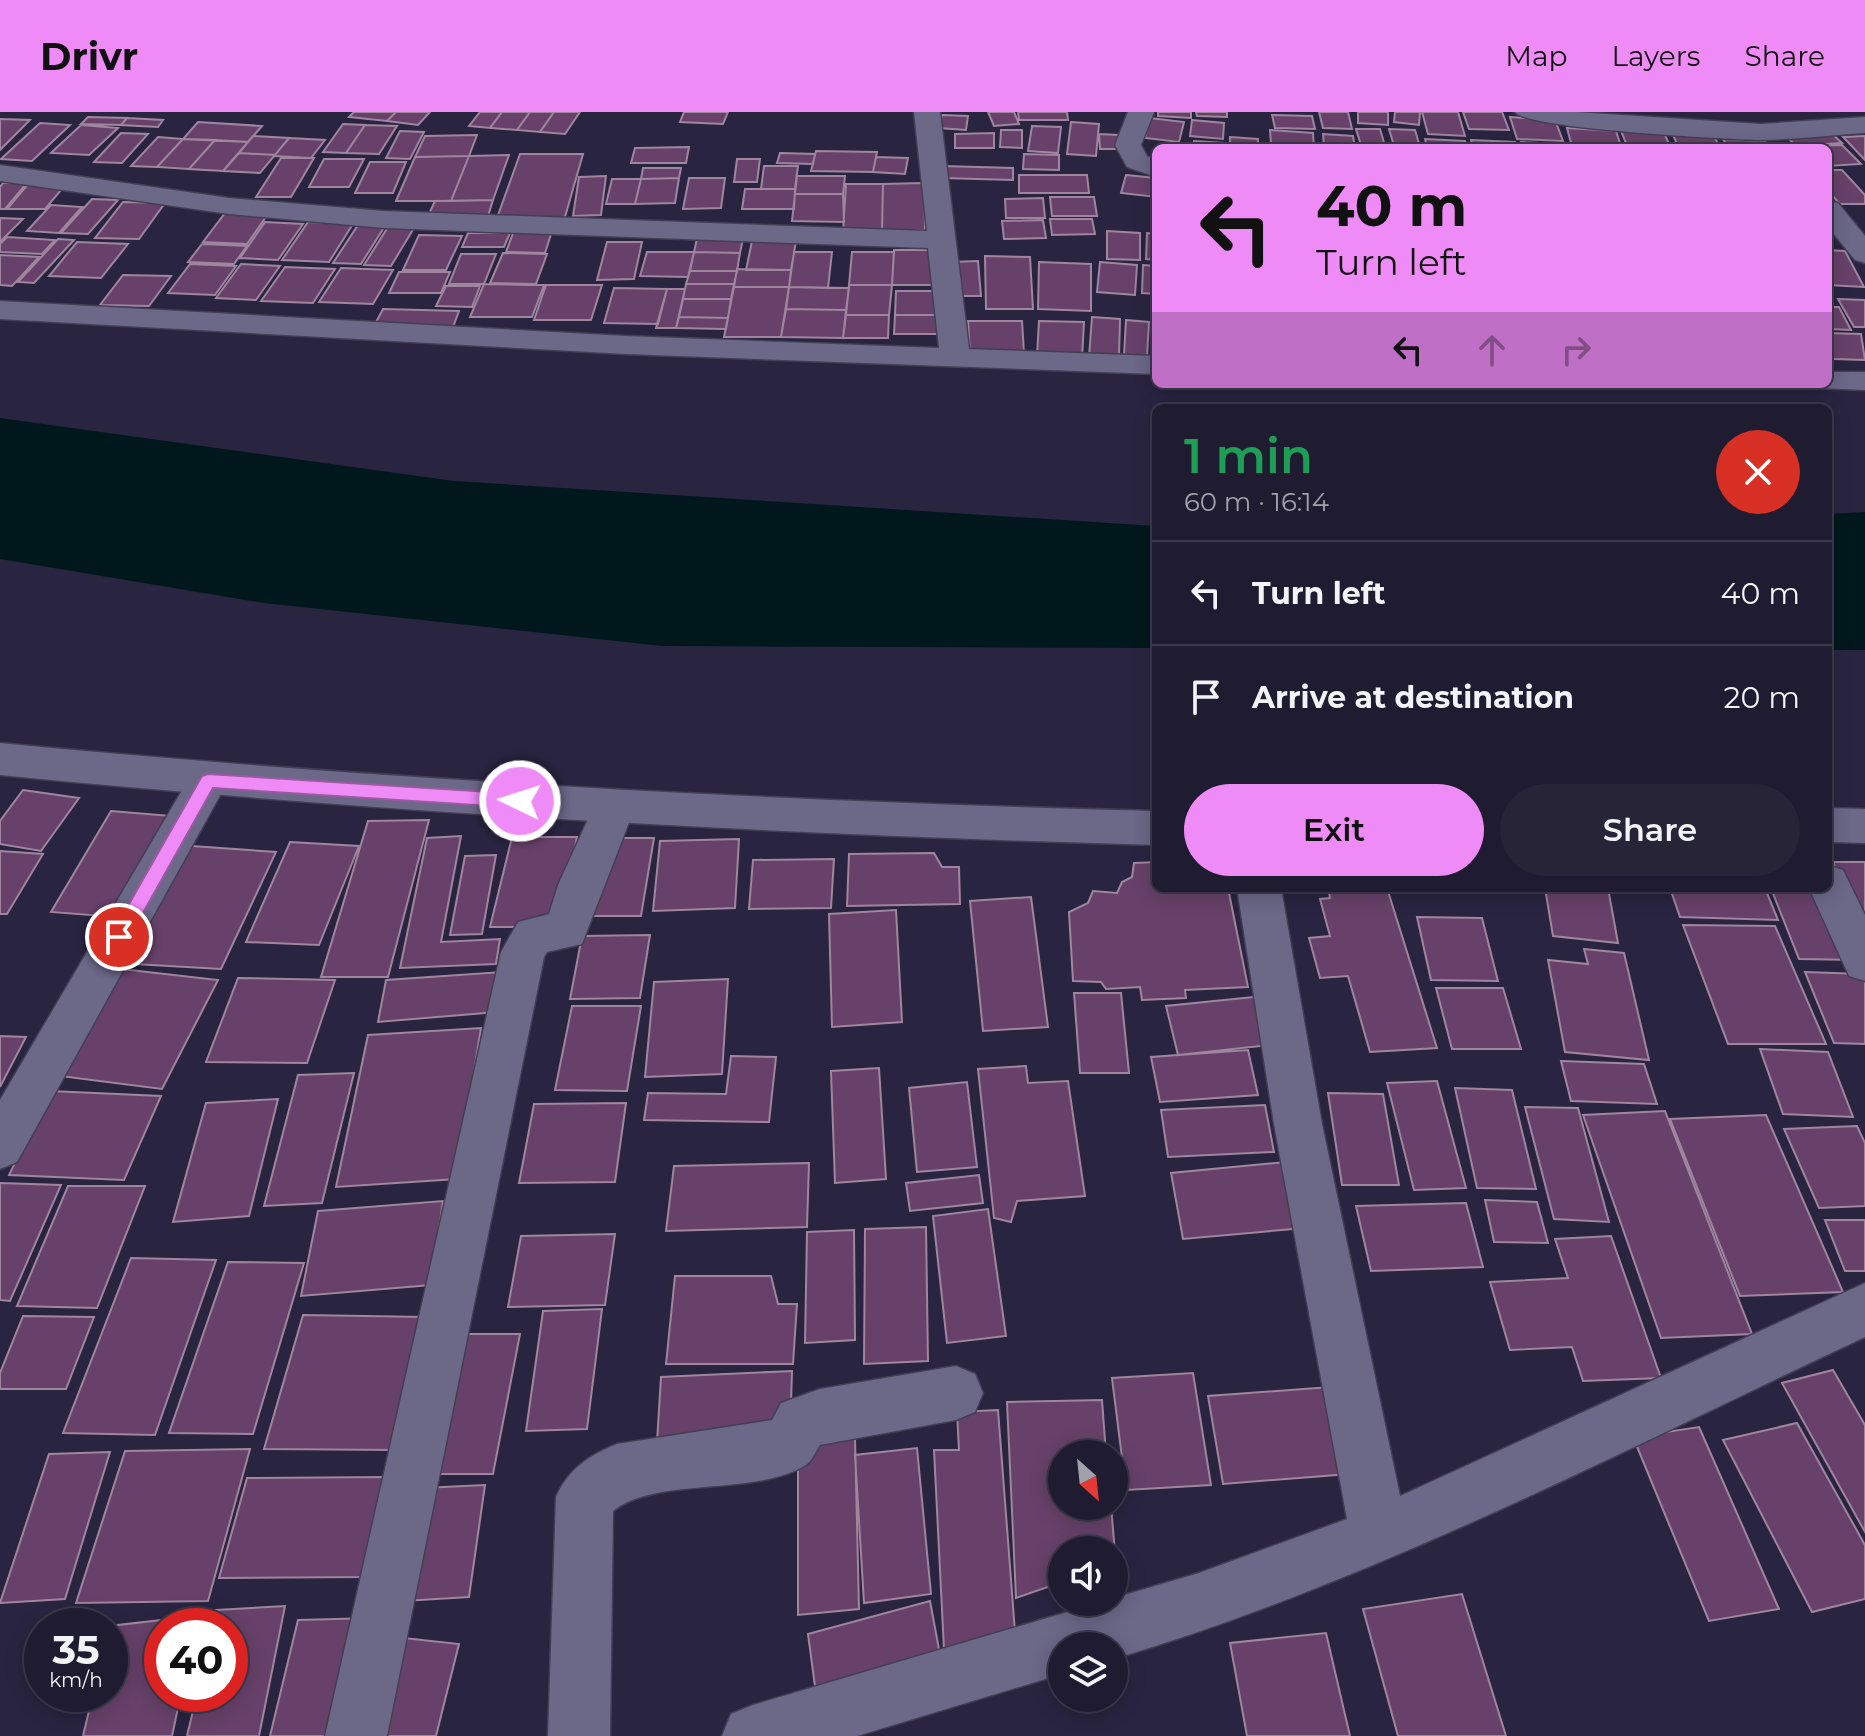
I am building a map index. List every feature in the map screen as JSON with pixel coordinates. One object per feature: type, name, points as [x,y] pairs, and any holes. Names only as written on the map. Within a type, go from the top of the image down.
[{"type":"street","points":[[927,112],[939,240],[955,358]]},
{"type":"street","points":[[1141,112],[1128,145],[1136,161],[1152,167]]},
{"type":"street","points":[[1528,112],[1579,120],[1765,137],[1865,125]]},
{"type":"street","points":[[1728,112],[1765,137]]},
{"type":"street","points":[[0,173],[97,183],[218,205],[305,214],[468,224],[939,240]]},
{"type":"street","points":[[1832,212],[1865,217]]},
{"type":"street","points":[[1832,215],[1865,254]]},
{"type":"street","points":[[0,310],[626,345],[1152,365]]},
{"type":"street","points":[[1832,381],[1865,381]]},
{"type":"street","points":[[0,759],[208,781],[842,821],[1152,828]]},
{"type":"street","points":[[0,1146],[208,781]]},
{"type":"street","points":[[356,1736],[523,952],[534,935],[566,931],[580,885],[614,807]]},
{"type":"street","points":[[1832,825],[1865,826]]},
{"type":"street","points":[[1260,892],[1298,1124],[1379,1536]]},
{"type":"street","points":[[1832,892],[1865,962]]},
{"type":"street","points":[[753,1736],[1199,1603],[1379,1536],[1865,1309]]},
{"type":"street","points":[[579,1736],[585,1497],[617,1472],[736,1456],[789,1444],[801,1423],[816,1418],[882,1403],[956,1393]]},
{"type":"shaded area","points":[[0,418],[454,481],[1152,526],[1152,648],[662,646],[264,603],[0,559]]},
{"type":"shaded area","points":[[1865,512],[1865,650],[1832,650],[1832,514]]},
{"type":"building","points":[[354,112],[396,112],[387,121],[349,117]]},
{"type":"building","points":[[396,112],[430,112],[418,125],[387,121]]},
{"type":"building","points":[[480,112],[502,112],[490,128],[469,126]]},
{"type":"building","points":[[502,112],[530,112],[517,130],[490,128]]},
{"type":"building","points":[[530,112],[554,112],[540,132],[517,130]]},
{"type":"building","points":[[554,112],[580,112],[565,134],[540,132]]},
{"type":"building","points":[[684,112],[728,112],[723,124],[680,122]]},
{"type":"building","points":[[988,112],[1014,112],[1019,124],[994,126]]},
{"type":"building","points":[[1018,112],[1067,112],[1068,120],[1019,120]]},
{"type":"building","points":[[1158,112],[1191,112],[1191,118],[1158,116]]},
{"type":"building","points":[[1196,112],[1227,112],[1227,117],[1197,116]]},
{"type":"building","points":[[1319,112],[1348,112],[1352,129],[1323,128]]},
{"type":"building","points":[[1358,112],[1388,112],[1388,125],[1358,123]]},
{"type":"building","points":[[1395,112],[1420,112],[1419,125],[1394,122]]},
{"type":"building","points":[[1422,112],[1458,112],[1465,136],[1428,134]]},
{"type":"building","points":[[1463,112],[1502,112],[1509,130],[1469,129]]},
{"type":"building","points":[[942,115],[968,116],[966,130],[939,128]]},
{"type":"building","points":[[1272,115],[1312,116],[1315,129],[1275,128]]},
{"type":"building","points":[[88,117],[127,118],[121,125],[81,124]]},
{"type":"building","points":[[1510,117],[1555,120],[1563,141],[1517,139]]},
{"type":"building","points":[[127,118],[163,120],[158,127],[121,125]]},
{"type":"building","points":[[1150,118],[1184,122],[1179,142],[1145,138]]},
{"type":"building","points":[[0,119],[30,120],[0,150]]},
{"type":"building","points":[[1192,120],[1224,123],[1223,139],[1190,136]]},
{"type":"building","points":[[198,122],[262,126],[248,142],[183,139]]},
{"type":"building","points":[[1071,122],[1099,124],[1096,156],[1067,154]]},
{"type":"building","points":[[40,123],[70,125],[32,161],[1,159]]},
{"type":"building","points":[[343,124],[365,125],[346,153],[323,152]]},
{"type":"building","points":[[81,125],[118,128],[89,155],[51,153]]},
{"type":"building","points":[[365,125],[397,126],[379,154],[346,153]]},
{"type":"building","points":[[1032,126],[1061,127],[1058,153],[1028,151]]},
{"type":"building","points":[[1567,128],[1616,131],[1620,144],[1588,144],[1571,143]]},
{"type":"building","points":[[1356,129],[1380,129],[1384,144],[1361,144]]},
{"type":"building","points":[[1389,129],[1415,130],[1419,144],[1393,144]]},
{"type":"building","points":[[1001,130],[1022,130],[1022,148],[1000,147]]},
{"type":"building","points":[[1270,130],[1313,133],[1314,144],[1271,144]]},
{"type":"building","points":[[400,131],[424,132],[410,159],[386,158]]},
{"type":"building","points":[[1621,131],[1664,133],[1669,144],[1626,144]]},
{"type":"building","points":[[121,133],[148,134],[122,163],[94,162]]},
{"type":"building","points":[[994,133],[994,148],[955,148],[955,134]]},
{"type":"building","points":[[1831,133],[1842,143],[1794,144],[1786,136]]},
{"type":"building","points":[[1099,134],[1119,135],[1120,149],[1100,149]]},
{"type":"building","points":[[1323,134],[1353,136],[1354,144],[1324,144]]},
{"type":"building","points":[[477,135],[469,156],[415,157],[425,136]]},
{"type":"building","points":[[1673,135],[1714,137],[1718,144],[1677,144]]},
{"type":"building","points":[[253,136],[289,138],[275,155],[239,153]]},
{"type":"building","points":[[1865,136],[1865,160],[1843,137]]},
{"type":"building","points":[[158,137],[183,139],[157,167],[131,166]]},
{"type":"building","points":[[1230,137],[1258,139],[1258,144],[1230,144]]},
{"type":"building","points":[[289,138],[325,140],[311,158],[274,156]]},
{"type":"building","points":[[183,139],[215,140],[189,169],[157,167]]},
{"type":"building","points":[[1425,139],[1465,141],[1466,144],[1426,144]]},
{"type":"building","points":[[1723,139],[1765,141],[1767,144],[1726,144]]},
{"type":"building","points":[[215,140],[248,142],[223,171],[189,169]]},
{"type":"building","points":[[1471,140],[1516,144],[1472,144]]},
{"type":"building","points":[[1194,141],[1225,143],[1225,144],[1194,144]]},
{"type":"building","points":[[1521,142],[1562,144],[1522,144]]},
{"type":"building","points":[[1832,145],[1842,145],[1861,164],[1832,166]]},
{"type":"building","points":[[689,147],[686,163],[631,163],[635,148]]},
{"type":"building","points":[[816,151],[877,152],[873,172],[811,171]]},
{"type":"building","points":[[239,153],[275,155],[260,173],[223,171]]},
{"type":"building","points":[[780,153],[815,154],[813,164],[777,163]]},
{"type":"building","points":[[520,154],[583,154],[565,217],[497,218]]},
{"type":"building","points":[[1024,154],[1059,155],[1059,170],[1023,169]]},
{"type":"building","points":[[509,155],[493,200],[451,201],[469,156]]},
{"type":"building","points":[[469,156],[451,201],[396,201],[415,157]]},
{"type":"building","points":[[876,157],[908,158],[905,174],[873,172]]},
{"type":"building","points":[[281,158],[314,158],[291,197],[256,197]]},
{"type":"building","points":[[324,159],[364,159],[349,187],[309,187]]},
{"type":"building","points":[[737,159],[760,159],[757,182],[734,182]]},
{"type":"building","points":[[370,162],[406,162],[393,193],[355,193]]},
{"type":"building","points":[[764,166],[798,166],[795,189],[761,189]]},
{"type":"building","points":[[943,166],[1013,168],[1013,180],[942,178]]},
{"type":"building","points":[[643,168],[681,168],[679,178],[641,179]]},
{"type":"building","points":[[1832,170],[1842,170],[1865,195],[1865,204],[1840,204],[1832,195]]},
{"type":"building","points":[[1019,175],[1087,175],[1089,193],[1019,193]]},
{"type":"building","points":[[1126,175],[1152,178],[1152,197],[1121,193]]},
{"type":"building","points":[[606,176],[601,215],[573,216],[579,177]]},
{"type":"building","points":[[797,176],[845,176],[843,194],[795,194]]},
{"type":"building","points":[[679,178],[675,203],[635,204],[641,179]]},
{"type":"building","points":[[689,178],[725,178],[721,208],[683,209]]},
{"type":"building","points":[[612,179],[641,179],[635,204],[606,204]]},
{"type":"building","points":[[3,183],[27,183],[5,209],[0,209],[0,187]]},
{"type":"building","points":[[29,183],[67,183],[45,209],[7,209]]},
{"type":"building","points":[[924,183],[925,230],[882,231],[883,184]]},
{"type":"building","points":[[846,184],[883,184],[882,231],[843,232]]},
{"type":"building","points":[[745,189],[795,189],[794,209],[742,209]]},
{"type":"building","points":[[795,194],[843,194],[844,222],[792,221]]},
{"type":"building","points":[[1050,197],[1094,197],[1097,216],[1052,216]]},
{"type":"building","points":[[1043,198],[1045,218],[1006,218],[1005,199]]},
{"type":"building","points":[[92,199],[118,200],[88,234],[61,233]]},
{"type":"building","points":[[493,200],[488,216],[428,216],[435,201]]},
{"type":"building","points":[[123,202],[165,203],[139,239],[95,238]]},
{"type":"building","points":[[51,205],[82,207],[59,233],[27,231]]},
{"type":"building","points":[[225,213],[268,214],[247,244],[203,242]]},
{"type":"building","points":[[0,218],[23,219],[0,242]]},
{"type":"building","points":[[1050,219],[1092,219],[1095,234],[1052,235]]},
{"type":"building","points":[[1043,220],[1046,238],[1004,239],[1002,221]]},
{"type":"building","points":[[265,222],[303,224],[278,260],[240,258]]},
{"type":"building","points":[[308,222],[353,224],[329,262],[282,260]]},
{"type":"building","points":[[358,225],[385,226],[361,264],[333,263]]},
{"type":"building","points":[[388,227],[414,228],[391,266],[364,265]]},
{"type":"building","points":[[515,228],[553,228],[545,253],[506,252]]},
{"type":"building","points":[[1107,231],[1140,233],[1140,260],[1107,259]]},
{"type":"building","points":[[468,233],[510,233],[504,247],[462,247]]},
{"type":"building","points":[[1147,233],[1152,234],[1152,260],[1146,259]]},
{"type":"building","points":[[698,234],[744,234],[740,253],[694,252]]},
{"type":"building","points":[[419,235],[462,236],[446,270],[403,270]]},
{"type":"building","points":[[7,237],[55,240],[42,254],[0,252],[0,244]]},
{"type":"building","points":[[58,239],[74,240],[34,283],[18,282]]},
{"type":"building","points":[[752,241],[796,241],[791,270],[746,270]]},
{"type":"building","points":[[77,242],[128,244],[101,278],[49,276]]},
{"type":"building","points":[[607,242],[642,242],[634,279],[597,280]]},
{"type":"building","points":[[202,244],[247,246],[234,264],[188,262]]},
{"type":"building","points":[[894,250],[934,250],[933,285],[892,285]]},
{"type":"building","points":[[1832,250],[1845,251],[1864,287],[1832,285]]},
{"type":"building","points":[[647,252],[694,252],[688,277],[640,276]]},
{"type":"building","points":[[694,252],[740,253],[737,271],[690,271]]},
{"type":"building","points":[[794,252],[832,252],[828,288],[789,287]]},
{"type":"building","points":[[852,252],[894,252],[892,285],[849,285]]},
{"type":"building","points":[[503,253],[547,254],[536,284],[490,283]]},
{"type":"building","points":[[461,254],[496,254],[484,284],[449,284]]},
{"type":"building","points":[[0,255],[39,257],[12,286],[0,285]]},
{"type":"building","points":[[985,256],[1030,257],[1033,309],[986,309]]},
{"type":"building","points":[[978,261],[981,296],[953,296],[951,262]]},
{"type":"building","points":[[1039,262],[1091,264],[1091,311],[1038,309]]},
{"type":"building","points":[[1100,262],[1137,265],[1135,295],[1097,292]]},
{"type":"building","points":[[190,264],[236,266],[215,295],[168,293]]},
{"type":"building","points":[[241,264],[280,266],[256,300],[216,298]]},
{"type":"building","points":[[1143,265],[1152,266],[1152,294],[1142,293]]},
{"type":"building","points":[[285,267],[335,269],[313,303],[261,301]]},
{"type":"building","points":[[341,268],[393,270],[373,304],[319,302]]},
{"type":"building","points":[[737,269],[791,270],[789,287],[734,287]]},
{"type":"building","points":[[690,271],[737,271],[734,284],[686,284]]},
{"type":"building","points":[[399,272],[450,272],[441,293],[389,293]]},
{"type":"building","points":[[123,275],[171,276],[149,306],[100,305]]},
{"type":"building","points":[[484,284],[544,285],[532,317],[470,317]]},
{"type":"building","points":[[686,284],[734,284],[731,299],[683,299]]},
{"type":"building","points":[[546,285],[602,285],[591,320],[534,320]]},
{"type":"building","points":[[849,285],[892,285],[889,315],[846,315]]},
{"type":"building","points":[[446,286],[480,286],[472,307],[436,306]]},
{"type":"building","points":[[734,287],[789,287],[781,337],[724,337]]},
{"type":"building","points":[[789,287],[849,288],[846,310],[786,309]]},
{"type":"building","points":[[614,288],[667,289],[658,324],[604,323]]},
{"type":"building","points":[[667,289],[685,289],[676,328],[656,328]]},
{"type":"building","points":[[896,291],[939,291],[939,315],[895,315]]},
{"type":"building","points":[[683,299],[731,299],[728,318],[679,317]]},
{"type":"building","points":[[1838,299],[1865,300],[1865,327],[1854,327]]},
{"type":"building","points":[[1832,307],[1839,307],[1851,330],[1832,329]]},
{"type":"building","points":[[383,309],[459,311],[453,327],[375,324]]},
{"type":"building","points":[[786,309],[846,310],[843,338],[781,337]]},
{"type":"building","points":[[846,315],[889,315],[888,338],[843,338]]},
{"type":"building","points":[[895,315],[939,315],[938,334],[894,334]]},
{"type":"building","points":[[679,317],[728,318],[726,329],[676,328]]},
{"type":"building","points":[[1092,317],[1120,319],[1119,359],[1089,357]]},
{"type":"building","points":[[1126,320],[1149,322],[1147,357],[1124,355]]},
{"type":"building","points":[[968,321],[1022,321],[1024,353],[970,354]]},
{"type":"building","points":[[1039,321],[1084,322],[1082,358],[1037,356]]},
{"type":"building","points":[[1832,333],[1861,334],[1865,360],[1833,359]]},
{"type":"building","points":[[23,790],[79,798],[41,851],[0,844],[0,821]]},
{"type":"building","points":[[111,811],[172,816],[116,917],[51,912]]},
{"type":"building","points":[[429,820],[388,977],[321,977],[368,821]]},
{"type":"building","points":[[461,836],[441,942],[500,939],[496,964],[400,968],[427,838]]},
{"type":"building","points":[[512,837],[577,837],[559,927],[490,927]]},
{"type":"building","points":[[603,838],[654,838],[641,916],[589,916]]},
{"type":"building","points":[[739,839],[735,908],[653,911],[660,841]]},
{"type":"building","points":[[290,842],[359,846],[319,945],[246,942]]},
{"type":"building","points":[[178,845],[276,852],[221,969],[117,963]]},
{"type":"building","points":[[0,851],[43,854],[7,914],[0,914]]},
{"type":"building","points":[[934,853],[942,867],[959,867],[960,904],[847,906],[849,854]]},
{"type":"building","points":[[496,855],[482,934],[450,935],[465,856]]},
{"type":"building","points":[[834,859],[831,908],[749,909],[753,860]]},
{"type":"building","points":[[1152,862],[1152,892],[1229,892],[1248,987],[1185,990],[1186,998],[1142,1000],[1140,987],[1106,989],[1101,982],[1073,981],[1069,912],[1088,903],[1093,891],[1117,893],[1122,882],[1132,877],[1134,863]]},
{"type":"building","points":[[1833,862],[1865,862],[1865,934]]},
{"type":"building","points":[[1329,892],[1388,892],[1437,1048],[1370,1052],[1348,976],[1320,978],[1309,938],[1330,936],[1320,899],[1330,898]]},
{"type":"building","points":[[1546,892],[1609,892],[1618,943],[1553,936]]},
{"type":"building","points":[[1671,892],[1767,892],[1778,920],[1680,917]]},
{"type":"building","points":[[1772,892],[1827,892],[1857,960],[1799,959]]},
{"type":"building","points":[[1031,897],[1048,1027],[983,1031],[970,901]]},
{"type":"building","points":[[896,910],[902,1022],[832,1027],[829,914]]},
{"type":"building","points":[[1417,917],[1482,918],[1498,981],[1431,980]]},
{"type":"building","points":[[1683,925],[1775,926],[1826,1044],[1728,1044]]},
{"type":"building","points":[[650,935],[640,998],[570,999],[582,936]]},
{"type":"building","points":[[1584,949],[1624,953],[1649,1060],[1565,1052],[1548,960],[1588,964]]},
{"type":"building","points":[[121,969],[218,980],[162,1089],[60,1076]]},
{"type":"building","points":[[502,972],[497,1012],[378,1022],[386,980]]},
{"type":"building","points":[[1805,972],[1862,974],[1865,982],[1865,1044],[1834,1043]]},
{"type":"building","points":[[238,978],[335,980],[307,1063],[206,1062]]},
{"type":"building","points":[[728,979],[722,1074],[645,1077],[654,982]]},
{"type":"building","points":[[1436,988],[1503,988],[1521,1049],[1452,1049]]},
{"type":"building","points":[[1074,993],[1121,993],[1129,1073],[1080,1073]]},
{"type":"building","points":[[1263,996],[1278,1044],[1178,1055],[1166,1006]]},
{"type":"building","points":[[572,1006],[641,1006],[627,1091],[555,1090]]},
{"type":"building","points":[[481,1028],[457,1179],[336,1187],[368,1035]]},
{"type":"building","points":[[0,1036],[26,1037],[0,1087]]},
{"type":"building","points":[[1760,1049],[1828,1052],[1853,1117],[1783,1114]]},
{"type":"building","points":[[1248,1050],[1258,1095],[1160,1102],[1151,1057]]},
{"type":"building","points":[[731,1056],[776,1057],[769,1122],[644,1120],[648,1093],[726,1094]]},
{"type":"building","points":[[1561,1061],[1644,1064],[1657,1104],[1571,1101]]},
{"type":"building","points":[[1026,1066],[1028,1083],[1068,1081],[1085,1196],[1017,1201],[1011,1222],[994,1218],[978,1069]]},
{"type":"building","points":[[879,1068],[886,1179],[835,1183],[831,1071]]},
{"type":"building","points":[[354,1073],[322,1203],[264,1206],[298,1075]]},
{"type":"building","points":[[1437,1081],[1466,1188],[1414,1190],[1387,1083]]},
{"type":"building","points":[[967,1082],[977,1167],[917,1172],[909,1088]]},
{"type":"building","points":[[1455,1088],[1512,1090],[1536,1189],[1477,1188]]},
{"type":"building","points":[[50,1091],[161,1096],[124,1180],[9,1175]]},
{"type":"building","points":[[1328,1093],[1383,1094],[1399,1185],[1342,1185]]},
{"type":"building","points":[[278,1099],[249,1216],[173,1222],[206,1103]]},
{"type":"building","points":[[626,1103],[615,1182],[519,1183],[534,1104]]},
{"type":"building","points":[[1265,1105],[1274,1152],[1168,1157],[1161,1110]]},
{"type":"building","points":[[1525,1107],[1578,1108],[1609,1222],[1554,1219]]},
{"type":"building","points":[[1665,1111],[1752,1334],[1661,1338],[1583,1115]]},
{"type":"building","points":[[1766,1115],[1843,1292],[1740,1296],[1670,1119]]},
{"type":"building","points":[[1857,1126],[1865,1143],[1865,1206],[1819,1208],[1784,1129]]},
{"type":"building","points":[[1286,1162],[1304,1228],[1183,1239],[1171,1173]]},
{"type":"building","points":[[809,1163],[807,1227],[666,1231],[674,1166]]},
{"type":"building","points":[[979,1175],[983,1203],[910,1211],[906,1183]]},
{"type":"building","points":[[0,1183],[61,1185],[10,1301],[0,1300]]},
{"type":"building","points":[[68,1186],[145,1186],[97,1308],[17,1306]]},
{"type":"building","points":[[1485,1200],[1537,1202],[1548,1243],[1494,1242]]},
{"type":"building","points":[[443,1201],[431,1285],[301,1296],[318,1211]]},
{"type":"building","points":[[1466,1203],[1483,1267],[1371,1271],[1356,1206]]},
{"type":"building","points":[[988,1209],[1006,1336],[947,1343],[933,1216]]},
{"type":"building","points":[[1825,1220],[1865,1220],[1865,1271],[1845,1271]]},
{"type":"building","points":[[926,1227],[928,1361],[864,1364],[865,1229]]},
{"type":"building","points":[[854,1230],[855,1340],[805,1343],[807,1232]]},
{"type":"building","points":[[615,1234],[605,1305],[508,1307],[521,1236]]},
{"type":"building","points":[[1611,1236],[1661,1378],[1583,1381],[1572,1347],[1510,1350],[1490,1282],[1568,1278],[1555,1239]]},
{"type":"building","points":[[131,1258],[216,1260],[155,1435],[63,1433]]},
{"type":"building","points":[[228,1262],[304,1263],[253,1434],[169,1433]]},
{"type":"building","points":[[675,1276],[771,1276],[778,1304],[797,1304],[793,1364],[666,1364]]},
{"type":"building","points":[[602,1309],[587,1429],[526,1431],[543,1311]]},
{"type":"building","points":[[303,1315],[426,1317],[395,1450],[264,1449]]},
{"type":"building","points":[[23,1316],[94,1317],[66,1389],[0,1389],[0,1373]]},
{"type":"building","points":[[461,1334],[520,1334],[493,1474],[431,1474]]},
{"type":"building","points":[[1833,1370],[1865,1425],[1865,1532],[1782,1383]]},
{"type":"building","points":[[792,1371],[790,1436],[657,1442],[661,1377]]},
{"type":"building","points":[[1193,1373],[1211,1485],[1128,1490],[1128,1440],[1120,1440],[1112,1378]]},
{"type":"building","points":[[1330,1387],[1349,1474],[1223,1484],[1208,1396]]},
{"type":"building","points":[[1102,1400],[1105,1440],[1048,1440],[1048,1520],[1112,1520],[1114,1536],[1048,1536],[1048,1587],[1016,1598],[1007,1402]]},
{"type":"building","points":[[998,1410],[1016,1645],[944,1650],[934,1450],[959,1450],[957,1412]]},
{"type":"building","points":[[1797,1423],[1865,1545],[1865,1599],[1812,1612],[1723,1440]]},
{"type":"building","points":[[1699,1427],[1779,1609],[1709,1621],[1633,1437]]},
{"type":"building","points":[[855,1438],[859,1609],[798,1615],[798,1442]]},
{"type":"building","points":[[917,1448],[931,1594],[864,1603],[855,1455]]},
{"type":"building","points":[[250,1449],[208,1601],[76,1603],[125,1451]]},
{"type":"building","points":[[110,1452],[65,1599],[0,1603],[49,1454]]},
{"type":"building","points":[[386,1477],[364,1577],[219,1578],[247,1478]]},
{"type":"building","points":[[485,1485],[469,1597],[404,1601],[422,1488]]},
{"type":"building","points":[[1462,1594],[1506,1736],[1398,1736],[1363,1609]]},
{"type":"building","points":[[930,1601],[941,1660],[816,1694],[808,1634]]},
{"type":"building","points":[[285,1606],[259,1736],[187,1736],[193,1712],[248,1712],[248,1608]]},
{"type":"building","points":[[373,1618],[348,1736],[270,1736],[298,1620]]},
{"type":"building","points":[[144,1622],[144,1712],[177,1712],[172,1736],[83,1736],[89,1712],[128,1712],[128,1624]]},
{"type":"building","points":[[1326,1633],[1350,1736],[1247,1736],[1230,1643]]},
{"type":"building","points":[[395,1637],[459,1644],[436,1736],[367,1736]]},
{"type":"route","points":[[119,937],[208,781],[520,801]]}]
